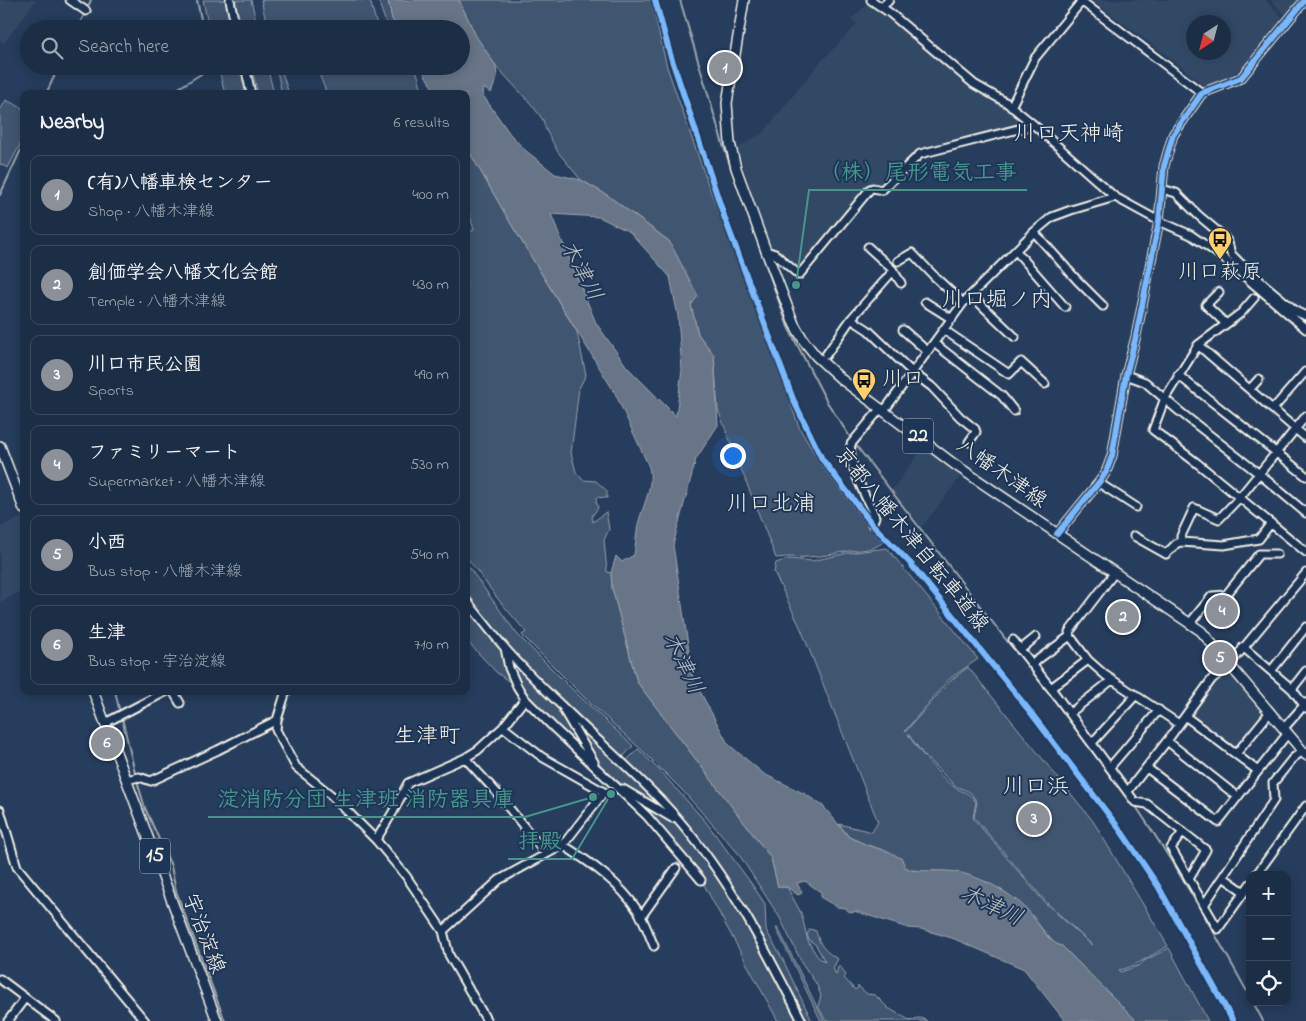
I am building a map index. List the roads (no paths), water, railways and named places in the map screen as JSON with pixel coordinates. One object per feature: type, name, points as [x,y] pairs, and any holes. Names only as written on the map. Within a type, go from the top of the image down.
[{"type":"main road","name":"八幡木津線","points":[[744,0],[727,103],[730,143],[736,168],[766,251],[794,324],[804,341],[825,366],[954,464],[1201,631],[1304,753]]},
{"type":"main road","points":[[0,446],[20,498]]},
{"type":"main road","name":"宇治淀線","points":[[94,695],[217,1021]]},
{"type":"street","points":[[70,0],[86,11]]},
{"type":"street","points":[[230,0],[234,20]]},
{"type":"street","points":[[871,0],[882,7],[974,84],[1011,107],[1034,125],[1115,197],[1159,221],[1191,235],[1220,256],[1306,329]]},
{"type":"street","points":[[882,7],[889,0]]},
{"type":"street","points":[[1057,534],[1099,483],[1106,472],[1112,456],[1126,375],[1136,336],[1159,221],[1168,147],[1173,135],[1202,93],[1241,78],[1305,0]]},
{"type":"street","points":[[1011,107],[1036,58],[1081,1],[1202,93]]},
{"type":"street","points":[[247,75],[251,90]]},
{"type":"street","points":[[766,251],[775,254],[799,275],[870,189],[882,190],[920,154],[1034,125]]},
{"type":"street","points":[[1162,188],[1176,193],[1223,236],[1228,242],[1232,254],[1238,261],[1267,288],[1306,316]]},
{"type":"street","points":[[872,524],[875,517],[850,456],[851,444],[883,409],[963,303],[1034,232],[1052,218],[1071,210],[1115,197]]},
{"type":"street","points":[[1034,232],[1103,306]]},
{"type":"street","points":[[868,248],[892,270],[900,283]]},
{"type":"street","points":[[826,355],[851,319],[908,248]]},
{"type":"street","points":[[1016,251],[1065,306]]},
{"type":"street","points":[[898,261],[912,253],[935,278],[963,303]]},
{"type":"street","points":[[1218,292],[1206,306],[1226,324]]},
{"type":"street","points":[[972,295],[1015,337]]},
{"type":"street","points":[[1254,298],[1241,313],[1198,345],[1165,398],[1153,430],[1240,497],[1306,552]]},
{"type":"street","points":[[925,302],[952,319]]},
{"type":"street","points":[[851,319],[868,330],[912,372],[942,396],[960,417],[975,429],[976,432],[969,442]]},
{"type":"street","points":[[903,330],[927,351]]},
{"type":"street","points":[[944,330],[1009,374],[1021,362],[1045,384]]},
{"type":"street","points":[[934,343],[1002,396],[1014,411]]},
{"type":"street","points":[[1198,345],[1306,438]]},
{"type":"street","points":[[1273,409],[1306,373]]},
{"type":"street","points":[[1126,375],[1146,382],[1179,412],[1306,513]]},
{"type":"street","points":[[1178,375],[1306,476]]},
{"type":"street","points":[[1250,389],[1259,379]]},
{"type":"street","points":[[1181,542],[1181,536],[1194,508],[1219,519],[1240,497],[1306,416]]},
{"type":"street","points":[[1099,483],[1136,507]]},
{"type":"street","points":[[1134,536],[1166,554],[1177,543],[1181,542],[1224,545],[1259,539],[1271,523]]},
{"type":"street","points":[[1190,623],[1212,596],[1226,596],[1259,554],[1278,554]]},
{"type":"street","points":[[1115,572],[1069,632],[1070,636],[1088,660],[1112,680],[1179,724]]},
{"type":"street","points":[[1128,791],[1167,742],[1212,679],[1230,664],[1306,573]]},
{"type":"street","points":[[470,605],[505,648],[563,707],[622,761],[677,818],[716,868],[742,908],[769,954],[802,1021]]},
{"type":"street","points":[[1271,671],[1306,627]]},
{"type":"street","points":[[1032,664],[1070,636]]},
{"type":"street","points":[[1020,650],[1036,637]]},
{"type":"street","points":[[1013,640],[1070,713],[1135,802],[1147,804],[1206,850],[1189,879]]},
{"type":"street","points":[[1147,768],[1218,822],[1238,797],[1305,705],[1292,689],[1243,647]]},
{"type":"street","points":[[505,648],[509,668],[525,699],[647,816],[701,880]]},
{"type":"street","points":[[1051,688],[1088,660]]},
{"type":"street","points":[[1292,689],[1306,672]]},
{"type":"street","points":[[1070,713],[1112,680]]},
{"type":"street","points":[[1092,743],[1136,694]]},
{"type":"street","points":[[105,723],[159,695]]},
{"type":"street","points":[[175,695],[180,703]]},
{"type":"street","points":[[285,695],[276,730],[296,767],[331,795],[376,840],[406,876],[443,931],[449,956],[487,1021]]},
{"type":"street","points":[[376,840],[408,783],[465,758],[478,750],[503,727],[525,699]]},
{"type":"street","points":[[563,707],[593,760],[601,768],[606,778],[674,819],[677,818]]},
{"type":"street","points":[[1110,767],[1159,710]]},
{"type":"street","points":[[1236,754],[1270,712]]},
{"type":"street","points":[[1185,716],[1258,771]]},
{"type":"street","points":[[126,780],[139,777],[151,780],[218,750],[277,720]]},
{"type":"street","points":[[503,727],[542,757],[604,792]]},
{"type":"street","points":[[1167,742],[1238,797]]},
{"type":"street","points":[[1204,905],[1274,800],[1273,783],[1293,758],[1304,753]]},
{"type":"street","points":[[465,758],[546,854]]},
{"type":"street","points":[[604,792],[601,785],[606,778]]},
{"type":"street","points":[[443,931],[499,880],[563,845],[604,792]]},
{"type":"street","points":[[1259,871],[1306,806]]},
{"type":"street","points":[[0,810],[17,867],[146,1021]]},
{"type":"street","points":[[1183,832],[1171,848],[1218,929],[1246,889]]},
{"type":"street","points":[[563,845],[588,861],[629,897],[641,916],[654,946]]},
{"type":"street","points":[[641,916],[676,868]]},
{"type":"street","points":[[1223,878],[1244,892]]},
{"type":"street","points":[[0,979],[56,1021]]},
{"type":"street","points":[[8,1021],[25,998]]},
{"type":"water","points":[[388,0],[459,0],[468,20],[393,20]]},
{"type":"water","name":"木津川","points":[[470,23],[496,66],[497,77],[491,93],[483,88],[482,94],[510,134],[525,150],[555,174],[581,180],[607,195],[669,241],[698,296],[691,305],[698,334],[714,355],[718,425],[696,459],[673,545],[693,678],[728,744],[764,774],[805,794],[823,806],[849,837],[890,852],[902,859],[905,867],[911,870],[949,871],[970,875],[1008,894],[1025,907],[1044,933],[1052,941],[1062,946],[1137,1021],[1065,1021],[1024,969],[952,938],[921,929],[908,928],[854,911],[853,913],[846,908],[837,907],[820,897],[822,893],[805,881],[797,883],[802,893],[798,895],[787,887],[778,887],[771,858],[637,682],[612,588],[611,573],[616,556],[622,562],[634,555],[638,524],[649,489],[649,467],[615,393],[511,224],[470,153],[470,90],[434,90],[425,75],[470,75]],"holes":[[[551,214],[599,217],[630,232],[670,277],[678,316],[682,370],[676,416],[627,367],[596,323]]]},
{"type":"waterway","points":[[87,9],[91,0]]},
{"type":"waterway","points":[[197,0],[201,20]]},
{"type":"waterway","points":[[680,0],[724,148],[788,327],[827,402],[852,440]]},
{"type":"waterway","points":[[82,20],[85,13]]},
{"type":"waterway","points":[[48,90],[55,75]]},
{"type":"waterway","points":[[175,90],[199,75]]},
{"type":"waterway","points":[[0,195],[20,152]]},
{"type":"waterway","points":[[855,444],[1007,641],[1042,682]]},
{"type":"waterway","points":[[116,695],[120,713]]},
{"type":"waterway","points":[[122,718],[145,808],[171,866],[176,891],[225,1021]]},
{"type":"waterway","points":[[1135,805],[1195,900],[1246,990]]},
{"type":"waterway","points":[[1255,1006],[1263,1021]]},
{"type":"place","name":"(有)八幡車検センター","points":[[725,68]]},
{"type":"place","name":"川口萩原","points":[[1220,260]]},
{"type":"place","name":"（株）尾形電気工事","points":[[796,285]]},
{"type":"place","name":"川口","points":[[864,401]]},
{"type":"place","name":"ファミリーマート","points":[[1222,611]]},
{"type":"place","name":"創価学会八幡文化会館","points":[[1123,617]]},
{"type":"place","name":"小西","points":[[1220,658]]},
{"type":"place","name":"生津","points":[[107,743]]},
{"type":"place","name":"拝殿","points":[[611,794]]},
{"type":"place","name":"淀消防分団 生津班 消防器具庫","points":[[593,797]]},
{"type":"place","name":"川口市民公園","points":[[1034,819]]},
{"type":"district","name":"川口天神崎","points":[[1069,135]]},
{"type":"district","name":"川口堀ノ内","points":[[997,301]]},
{"type":"district","name":"川口北浦","points":[[771,505]]},
{"type":"district","name":"生津町","points":[[427,737]]},
{"type":"district","name":"川口浜","points":[[1036,788]]}]
